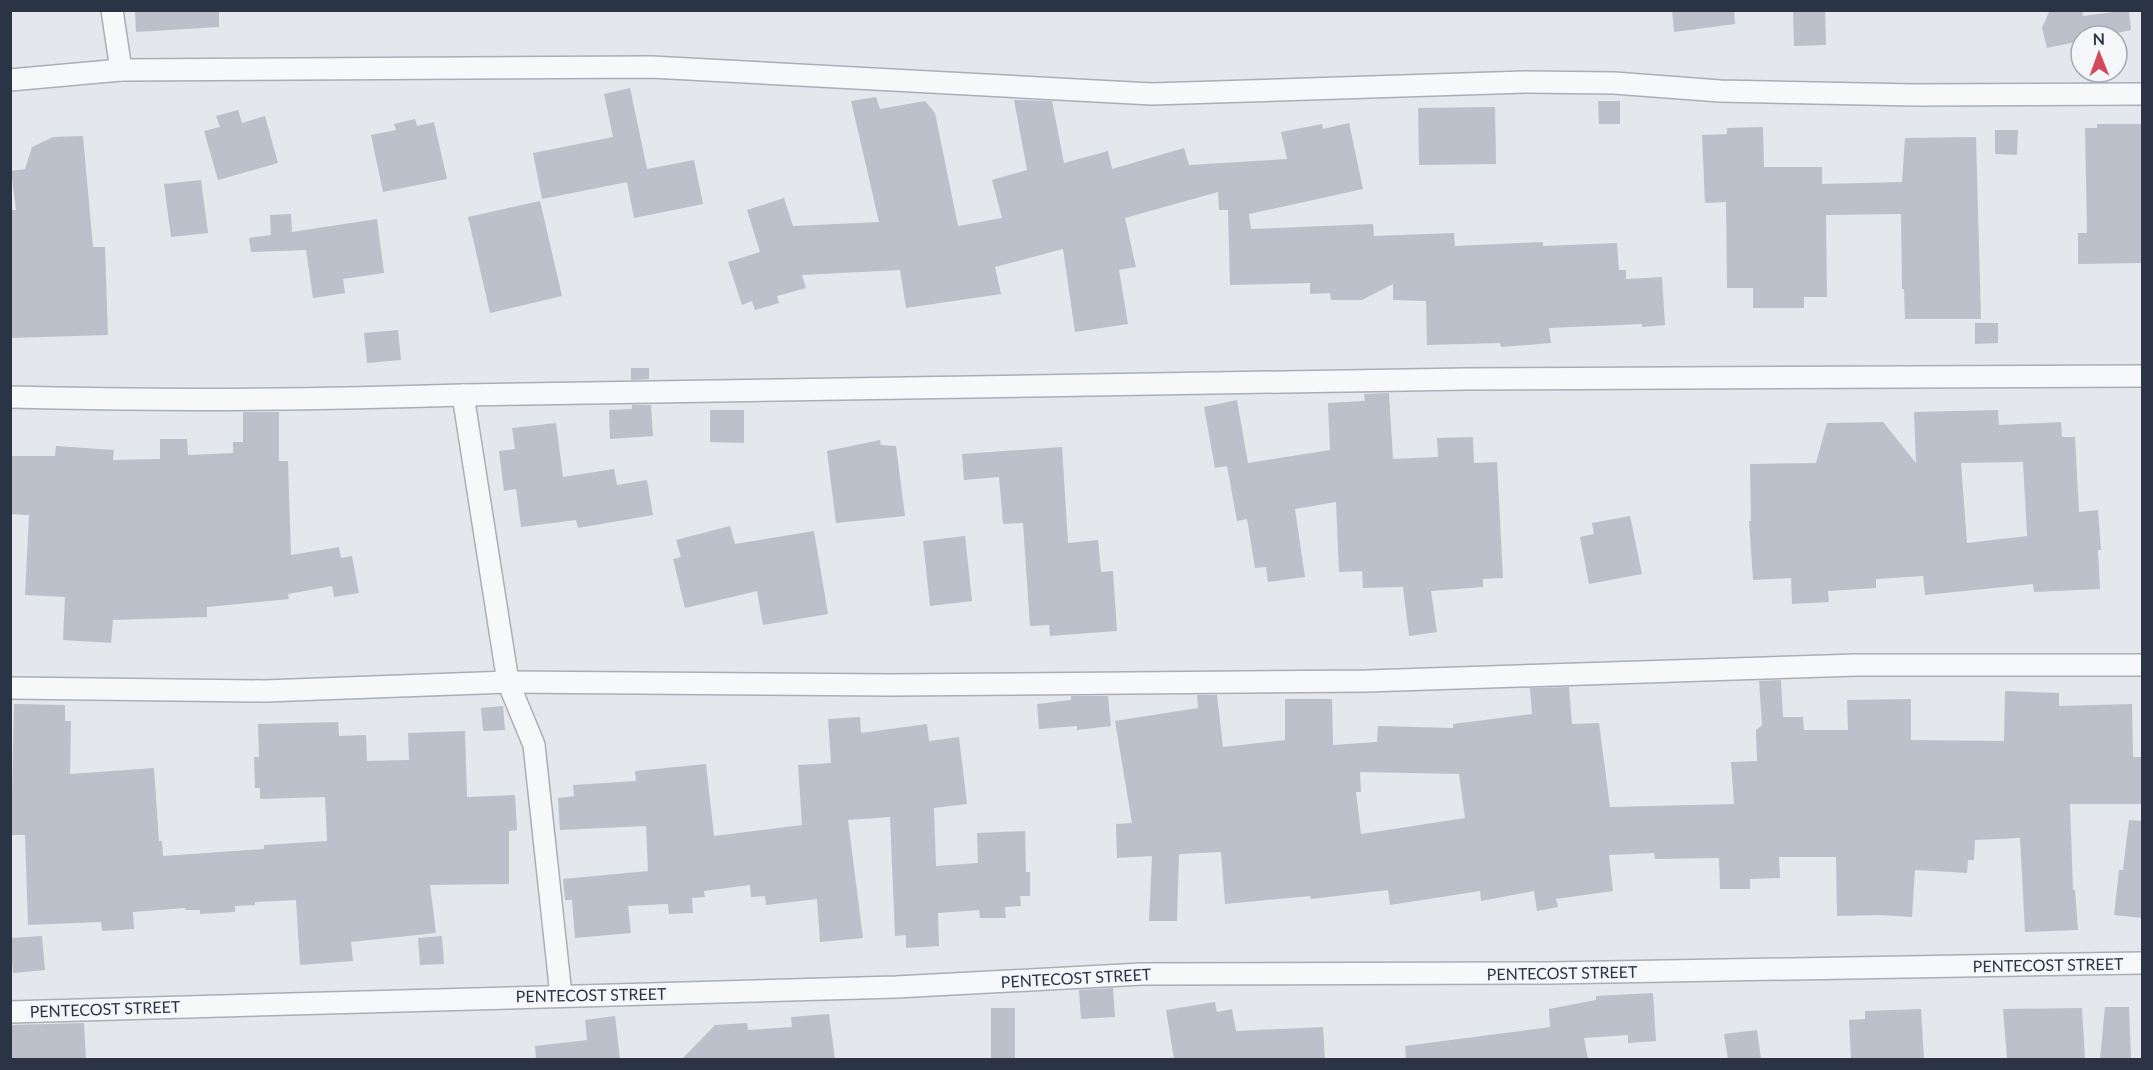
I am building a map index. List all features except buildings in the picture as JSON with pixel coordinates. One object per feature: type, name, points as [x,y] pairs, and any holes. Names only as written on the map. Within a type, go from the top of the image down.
[{"type":"street","points":[[112,10],[122,70]]},
{"type":"street","points":[[10,80],[122,70],[651,67],[1152,94],[1525,82],[1614,83],[1720,91],[1892,95],[2142,94]]},
{"type":"street","points":[[10,397],[312,400],[463,395],[1466,379],[2142,376]]},
{"type":"street","points":[[463,395],[508,682],[534,745],[561,995]]},
{"type":"street","points":[[10,688],[265,692],[508,682],[891,685],[1355,681],[1857,664],[2142,665]]},
{"type":"street","name":"PENTECOST STREET","points":[[10,1012],[896,987],[1142,974],[1550,973],[2142,963]]}]
